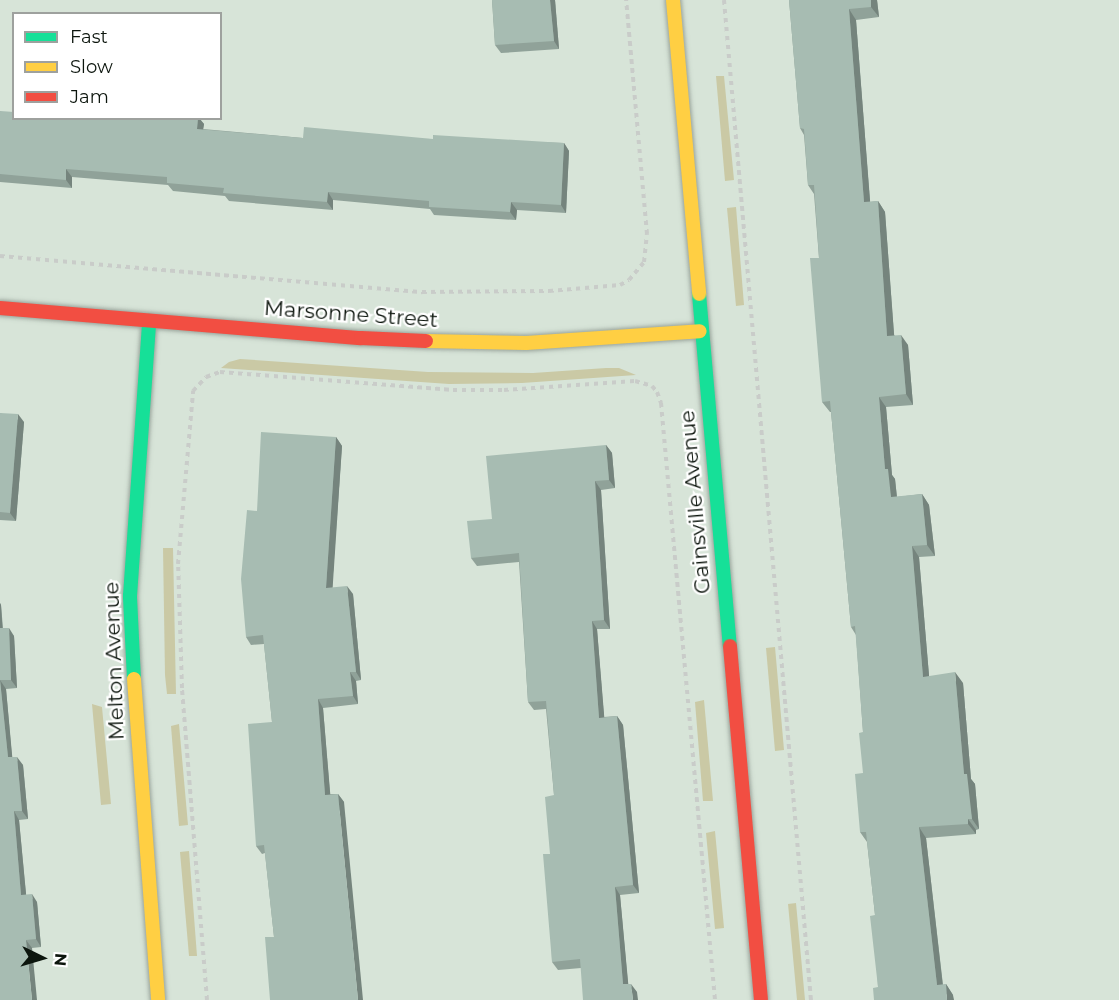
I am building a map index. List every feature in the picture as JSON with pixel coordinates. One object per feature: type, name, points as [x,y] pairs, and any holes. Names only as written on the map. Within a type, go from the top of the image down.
[{"type":"street","name":"Gainsville Avenue","points":[[673,0],[760,1000]]},
{"type":"street","name":"Marsonne Street","points":[[0,308],[361,338],[494,343],[700,331]]},
{"type":"street","name":"Melton Avenue","points":[[149,321],[130,596],[135,714],[158,1000]]},
{"type":"path","points":[[0,256],[422,292],[549,291],[620,285],[637,273],[644,262],[647,242],[626,0]]},
{"type":"path","points":[[724,0],[812,1000]]},
{"type":"path","points":[[207,1000],[182,688],[178,564],[193,391],[206,377],[220,372],[453,390],[504,390],[635,381],[652,386],[661,403],[715,1000]]},
{"type":"green space","points":[[716,76],[724,76],[734,180],[725,181]]},
{"type":"green space","points":[[736,207],[744,305],[736,306],[727,208]]},
{"type":"green space","points":[[240,359],[428,372],[533,373],[619,368],[636,375],[522,383],[449,384],[221,368],[229,362]]},
{"type":"green space","points":[[163,548],[173,548],[176,694],[167,694],[165,675]]},
{"type":"green space","points":[[775,647],[784,750],[775,751],[766,648]]},
{"type":"green space","points":[[704,700],[713,801],[703,801],[695,702]]},
{"type":"green space","points":[[92,704],[102,707],[111,804],[101,805]]},
{"type":"green space","points":[[179,724],[188,825],[179,826],[171,726]]},
{"type":"green space","points":[[715,831],[724,928],[715,929],[706,833]]},
{"type":"green space","points":[[189,851],[197,956],[189,956],[180,852]]},
{"type":"green space","points":[[796,903],[805,1000],[797,1000],[788,904]]},
{"type":"building","points":[[492,0],[550,0],[554,41],[495,45]]},
{"type":"building","points":[[789,0],[871,0],[871,7],[849,9],[864,202],[878,201],[887,336],[901,335],[906,394],[879,397],[885,469],[888,469],[891,497],[922,494],[927,545],[912,546],[923,677],[955,672],[964,774],[967,774],[972,819],[968,819],[968,824],[919,827],[937,985],[946,984],[947,1000],[874,1000],[873,988],[878,987],[870,916],[875,915],[866,832],[860,832],[855,774],[863,773],[859,733],[863,732],[855,626],[851,627],[830,401],[822,402],[810,258],[819,258],[814,185],[808,185],[804,129],[800,128]]},
{"type":"building","points":[[0,111],[12,112],[12,120],[198,120],[197,129],[303,138],[304,127],[433,139],[433,135],[564,143],[561,205],[511,202],[510,212],[429,207],[429,201],[328,192],[327,202],[223,193],[224,188],[167,183],[167,177],[66,169],[66,180],[0,174]]},
{"type":"building","points":[[0,413],[18,414],[10,513],[0,512]]},
{"type":"building","points":[[261,432],[336,437],[326,588],[347,586],[356,672],[350,672],[353,696],[318,699],[325,795],[338,794],[358,1000],[270,1000],[265,937],[274,937],[264,845],[256,846],[248,724],[272,722],[263,635],[246,637],[241,579],[247,510],[257,511]]},
{"type":"building","points":[[606,445],[609,480],[595,481],[604,620],[592,621],[599,718],[617,716],[633,885],[615,887],[623,984],[631,984],[633,1000],[583,1000],[580,959],[552,962],[543,854],[550,854],[545,797],[554,795],[546,701],[528,702],[519,553],[471,558],[467,521],[492,519],[486,456]]},
{"type":"building","points":[[0,628],[9,628],[11,680],[0,680]]},
{"type":"building","points":[[0,680],[8,757],[17,757],[22,811],[14,811],[21,895],[32,894],[36,939],[26,940],[32,1000],[0,1000]]},
{"type":"traffic: fast","points":[[699,294],[730,646]]},
{"type":"traffic: fast","points":[[134,679],[130,596],[149,321]]},
{"type":"traffic: slow","points":[[673,0],[699,294]]},
{"type":"traffic: slow","points":[[426,341],[526,343],[700,331]]},
{"type":"traffic: slow","points":[[134,679],[158,1000]]},
{"type":"traffic: jam","points":[[0,308],[361,338],[426,341]]},
{"type":"traffic: jam","points":[[730,646],[761,1000]]}]
